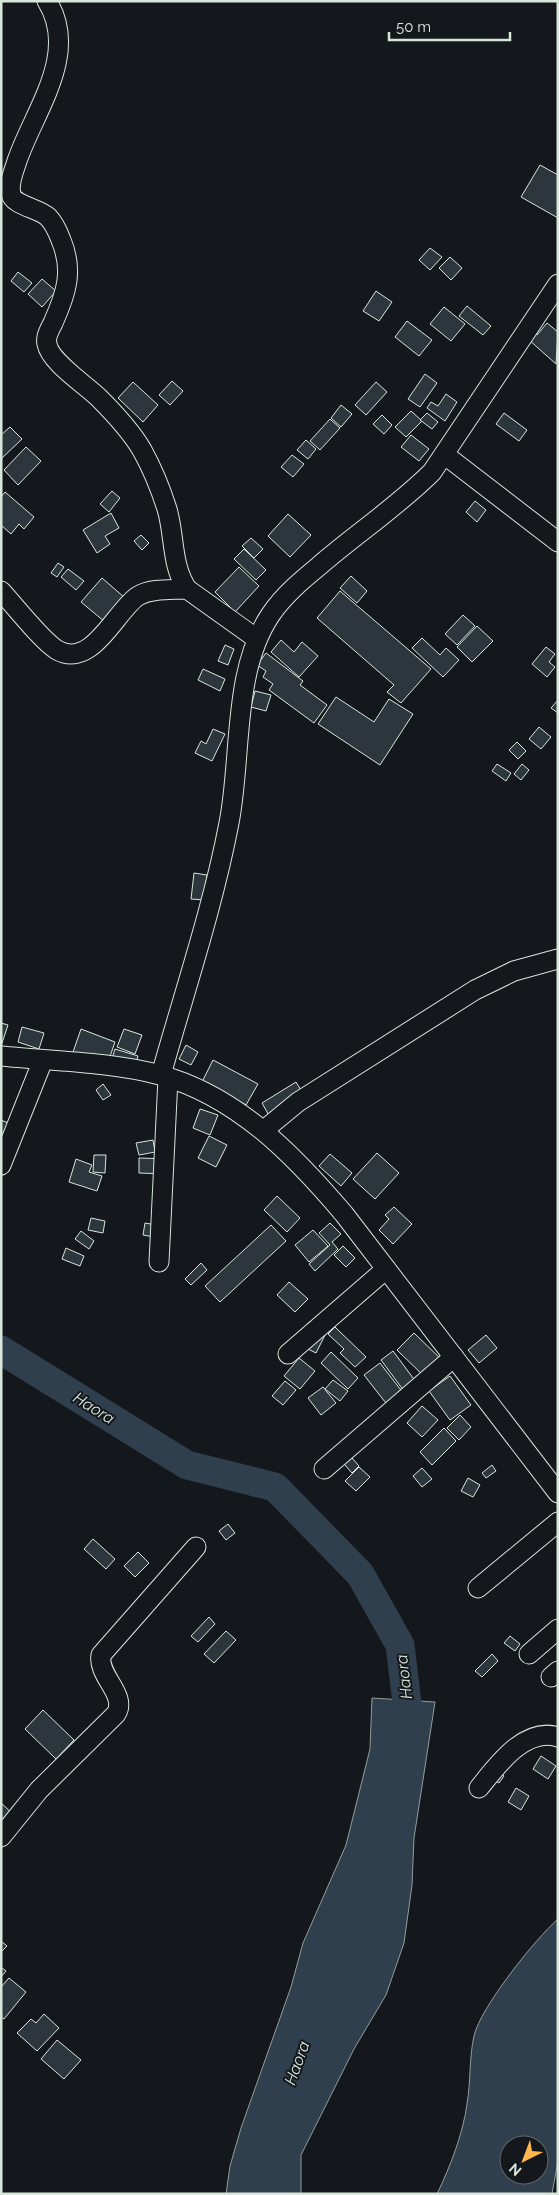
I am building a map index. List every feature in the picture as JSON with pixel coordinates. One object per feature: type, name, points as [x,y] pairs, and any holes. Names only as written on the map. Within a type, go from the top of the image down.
[{"type":"street","points":[[47,1],[57,23],[58,54],[44,100],[11,178],[10,193],[13,199],[47,216],[57,230],[68,256],[67,290],[46,342],[50,352],[109,408],[142,450],[167,510],[175,561],[180,579],[187,589],[257,639]]},
{"type":"street","points":[[159,1262],[165,1076],[222,860],[233,799],[247,675],[257,639],[271,614],[287,594],[360,531],[411,492],[432,472],[558,284]]},
{"type":"street","points":[[445,455],[558,542]]},
{"type":"street","points":[[1,591],[51,646],[66,653],[87,648],[99,640],[137,597],[147,592],[187,589]]},
{"type":"street","points":[[264,1130],[298,1102],[475,990],[514,971],[558,959]]},
{"type":"street","points":[[1,1056],[138,1070],[165,1076],[197,1089],[235,1109],[264,1130],[320,1186],[558,1493]]},
{"type":"street","points":[[1,1164],[42,1060]]},
{"type":"street","points":[[288,1354],[386,1269]]},
{"type":"street","points":[[324,1469],[454,1357]]},
{"type":"street","points":[[478,1588],[558,1522]]},
{"type":"street","points":[[1,1837],[39,1790],[116,1714],[120,1708],[119,1701],[102,1670],[100,1663],[101,1655],[196,1547]]},
{"type":"street","points":[[529,1654],[558,1629]]},
{"type":"street","points":[[479,1788],[507,1754],[518,1746],[540,1737],[558,1737]]},
{"type":"water","points":[[372,1698],[435,1702],[414,1838],[412,1885],[404,1943],[386,1995],[354,2049],[301,2155],[301,2194],[226,2194],[230,2166],[241,2128],[291,1987],[303,1943],[346,1845],[370,1749]]},
{"type":"water","points":[[558,1919],[558,2161],[552,2194],[437,2194],[451,2162],[465,2115],[472,2044],[478,2024],[497,1992],[536,1941]]},
{"type":"building","points":[[540,165],[558,175],[558,218],[521,197]]},
{"type":"building","points":[[430,248],[442,257],[430,270],[419,260]]},
{"type":"building","points":[[450,257],[462,268],[451,280],[439,268]]},
{"type":"building","points":[[18,272],[32,283],[24,292],[11,281]]},
{"type":"building","points":[[42,279],[56,291],[42,307],[28,294]]},
{"type":"building","points":[[376,291],[392,302],[379,321],[363,311]]},
{"type":"building","points":[[467,306],[491,326],[483,335],[459,316]]},
{"type":"building","points":[[444,307],[465,324],[451,341],[430,324]]},
{"type":"building","points":[[407,321],[432,340],[419,356],[395,337]]},
{"type":"building","points":[[547,323],[558,332],[556,364],[520,332],[526,325],[537,335]]},
{"type":"building","points":[[425,374],[437,383],[420,407],[408,399]]},
{"type":"building","points":[[172,381],[183,391],[170,405],[159,395]]},
{"type":"building","points":[[133,382],[158,405],[143,422],[118,398]]},
{"type":"building","points":[[376,382],[387,392],[366,415],[355,405]]},
{"type":"building","points":[[446,394],[457,402],[445,421],[427,408],[431,402],[438,406]]},
{"type":"building","points":[[341,405],[352,414],[341,427],[331,418]]},
{"type":"building","points":[[411,411],[422,421],[406,437],[395,427]]},
{"type":"building","points":[[427,413],[438,422],[432,429],[420,420]]},
{"type":"building","points":[[504,413],[527,430],[519,441],[496,424]]},
{"type":"building","points":[[382,415],[392,425],[384,434],[373,424]]},
{"type":"building","points":[[330,419],[340,428],[320,450],[310,441]]},
{"type":"building","points":[[10,427],[22,439],[1,459],[1,435]]},
{"type":"building","points":[[411,435],[429,449],[419,461],[401,447]]},
{"type":"building","points":[[306,440],[316,449],[308,459],[297,450]]},
{"type":"building","points":[[26,447],[41,461],[18,485],[4,470]]},
{"type":"building","points":[[292,455],[304,464],[293,477],[281,467]]},
{"type":"building","points":[[112,491],[120,498],[109,512],[100,504]]},
{"type":"building","points":[[5,492],[34,517],[24,529],[19,524],[11,534],[1,525],[1,497]]},
{"type":"building","points":[[475,501],[486,510],[477,522],[466,512]]},
{"type":"building","points":[[111,513],[119,528],[105,536],[110,544],[97,553],[83,530]]},
{"type":"building","points":[[288,514],[311,535],[290,557],[268,536]]},
{"type":"building","points":[[141,535],[149,543],[142,550],[134,541]]},
{"type":"building","points":[[251,538],[263,549],[254,558],[242,546]]},
{"type":"building","points":[[244,549],[266,570],[256,580],[234,559]]},
{"type":"building","points":[[58,563],[64,567],[57,577],[51,573]]},
{"type":"building","points":[[239,567],[259,586],[235,612],[215,592]]},
{"type":"building","points":[[68,569],[84,581],[76,590],[61,577]]},
{"type":"building","points":[[351,576],[367,591],[357,603],[340,588]]},
{"type":"building","points":[[102,578],[125,598],[105,622],[81,602]]},
{"type":"building","points":[[340,591],[431,669],[401,703],[387,692],[394,685],[317,618]]},
{"type":"building","points":[[463,615],[475,626],[457,645],[445,634]]},
{"type":"building","points":[[477,626],[493,641],[472,662],[457,647]]},
{"type":"building","points":[[422,638],[440,655],[446,648],[459,660],[443,677],[412,648]]},
{"type":"building","points":[[281,640],[294,652],[302,642],[318,656],[299,677],[271,652]]},
{"type":"building","points":[[225,645],[234,649],[228,665],[218,661]]},
{"type":"building","points":[[546,647],[555,654],[549,662],[555,667],[547,677],[532,664]]},
{"type":"building","points":[[266,653],[303,681],[300,685],[327,705],[314,723],[269,690],[273,684],[263,677],[266,671],[257,665]]},
{"type":"building","points":[[203,669],[225,679],[220,691],[198,680]]},
{"type":"building","points":[[255,691],[271,695],[266,711],[251,707]]},
{"type":"building","points":[[336,697],[374,722],[389,699],[413,714],[380,765],[318,724]]},
{"type":"building","points":[[558,700],[558,713],[551,708]]},
{"type":"building","points":[[539,727],[551,737],[541,749],[529,739]]},
{"type":"building","points":[[213,729],[225,734],[212,761],[195,753],[201,741],[206,744]]},
{"type":"building","points":[[517,742],[526,751],[518,759],[509,750]]},
{"type":"building","points":[[497,764],[511,773],[506,781],[492,771]]},
{"type":"building","points":[[522,764],[529,770],[521,780],[514,774]]},
{"type":"building","points":[[194,873],[207,875],[204,900],[191,899]]},
{"type":"building","points":[[1,1023],[8,1025],[1,1046]]},
{"type":"building","points":[[22,1027],[44,1033],[39,1049],[18,1042]]},
{"type":"building","points":[[81,1029],[115,1042],[106,1068],[72,1055]]},
{"type":"building","points":[[124,1029],[142,1035],[135,1054],[117,1047]]},
{"type":"building","points":[[186,1045],[198,1052],[191,1065],[179,1059]]},
{"type":"building","points":[[115,1049],[138,1056],[134,1070],[111,1062]]},
{"type":"building","points":[[213,1060],[258,1084],[246,1105],[202,1082]]},
{"type":"building","points":[[296,1082],[307,1100],[272,1121],[262,1103]]},
{"type":"building","points":[[103,1084],[111,1095],[103,1100],[96,1090]]},
{"type":"building","points":[[200,1109],[218,1115],[210,1135],[193,1128]]},
{"type":"building","points":[[1,1120],[15,1126],[1,1156]]},
{"type":"building","points":[[209,1136],[227,1145],[216,1167],[198,1158]]},
{"type":"building","points":[[153,1140],[155,1152],[139,1155],[136,1143]]},
{"type":"building","points":[[377,1153],[399,1173],[375,1199],[353,1179]]},
{"type":"building","points":[[330,1154],[352,1173],[341,1186],[319,1166]]},
{"type":"building","points":[[94,1155],[106,1155],[105,1173],[93,1172]]},
{"type":"building","points":[[139,1158],[168,1159],[167,1174],[139,1173]]},
{"type":"building","points":[[76,1159],[92,1165],[89,1172],[102,1176],[97,1191],[69,1182]]},
{"type":"building","points":[[277,1196],[300,1218],[287,1232],[264,1210]]},
{"type":"building","points":[[394,1207],[412,1224],[393,1244],[379,1230],[389,1219],[385,1215]]},
{"type":"building","points":[[91,1218],[105,1221],[103,1233],[88,1230]]},
{"type":"building","points":[[145,1223],[167,1227],[165,1239],[143,1235]]},
{"type":"building","points":[[330,1223],[341,1234],[332,1242],[338,1249],[315,1271],[309,1264],[330,1245],[319,1233]]},
{"type":"building","points":[[271,1225],[286,1241],[220,1302],[205,1286]]},
{"type":"building","points":[[313,1230],[328,1246],[309,1262],[295,1245]]},
{"type":"building","points":[[81,1231],[94,1241],[89,1249],[75,1239]]},
{"type":"building","points":[[343,1246],[355,1258],[346,1267],[334,1255]]},
{"type":"building","points":[[66,1248],[84,1256],[80,1266],[62,1259]]},
{"type":"building","points":[[201,1263],[207,1270],[191,1285],[185,1279]]},
{"type":"building","points":[[289,1282],[308,1299],[295,1312],[277,1295]]},
{"type":"building","points":[[309,1322],[327,1331],[316,1353],[298,1344]]},
{"type":"building","points":[[335,1327],[366,1357],[355,1367],[340,1353],[344,1349],[328,1334]]},
{"type":"building","points":[[414,1333],[445,1363],[428,1380],[397,1350]]},
{"type":"building","points":[[486,1335],[497,1348],[479,1363],[468,1350]]},
{"type":"building","points":[[393,1351],[416,1382],[404,1391],[381,1360]]},
{"type":"building","points":[[331,1352],[358,1378],[348,1389],[321,1363]]},
{"type":"building","points":[[299,1358],[315,1371],[300,1389],[284,1376]]},
{"type":"building","points":[[380,1363],[404,1394],[389,1407],[364,1375]]},
{"type":"building","points":[[450,1376],[471,1405],[450,1420],[429,1391]]},
{"type":"building","points":[[333,1380],[348,1391],[340,1401],[325,1389]]},
{"type":"building","points":[[285,1381],[296,1390],[283,1405],[272,1396]]},
{"type":"building","points":[[323,1387],[336,1403],[321,1415],[308,1398]]},
{"type":"building","points":[[422,1406],[438,1420],[422,1437],[407,1423]]},
{"type":"building","points":[[460,1415],[471,1427],[459,1440],[447,1428]]},
{"type":"building","points":[[444,1428],[456,1441],[432,1465],[420,1452]]},
{"type":"building","points":[[352,1458],[359,1466],[352,1473],[344,1464]]},
{"type":"building","points":[[492,1465],[496,1471],[486,1478],[482,1473]]},
{"type":"building","points":[[359,1467],[370,1477],[356,1491],[345,1481]]},
{"type":"building","points":[[422,1468],[432,1479],[422,1487],[413,1476]]},
{"type":"building","points":[[468,1478],[480,1485],[473,1497],[461,1491]]},
{"type":"building","points":[[228,1524],[235,1533],[226,1540],[219,1531]]},
{"type":"building","points":[[93,1539],[115,1559],[106,1569],[84,1549]]},
{"type":"building","points":[[138,1552],[149,1563],[135,1577],[124,1566]]},
{"type":"building","points":[[209,1617],[215,1624],[198,1642],[191,1636]]},
{"type":"building","points":[[226,1631],[236,1640],[214,1663],[204,1654]]},
{"type":"building","points":[[510,1636],[520,1644],[515,1651],[504,1643]]},
{"type":"building","points":[[492,1654],[498,1661],[482,1677],[475,1671]]},
{"type":"building","points":[[43,1710],[74,1740],[56,1759],[25,1729]]},
{"type":"building","points":[[541,1756],[556,1766],[548,1779],[533,1769]]},
{"type":"building","points":[[493,1769],[504,1776],[499,1783],[488,1776]]},
{"type":"building","points":[[516,1788],[529,1796],[521,1810],[508,1802]]},
{"type":"building","points":[[1,1803],[14,1815],[1,1828]]},
{"type":"building","points":[[1,1941],[7,1946],[1,1952]]},
{"type":"building","points":[[1,1967],[6,1971],[1,1977]]},
{"type":"building","points":[[9,1978],[26,1992],[4,2019],[1,2017],[1,1987]]},
{"type":"building","points":[[44,2014],[59,2028],[37,2051],[17,2033],[31,2019],[36,2023]]},
{"type":"building","points":[[57,2040],[81,2060],[64,2079],[41,2059]]},
{"type":"waterway","name":"Haora","points":[[1,1350],[187,1465],[275,1487],[360,1574],[400,1645],[410,1728],[408,1740]]}]
